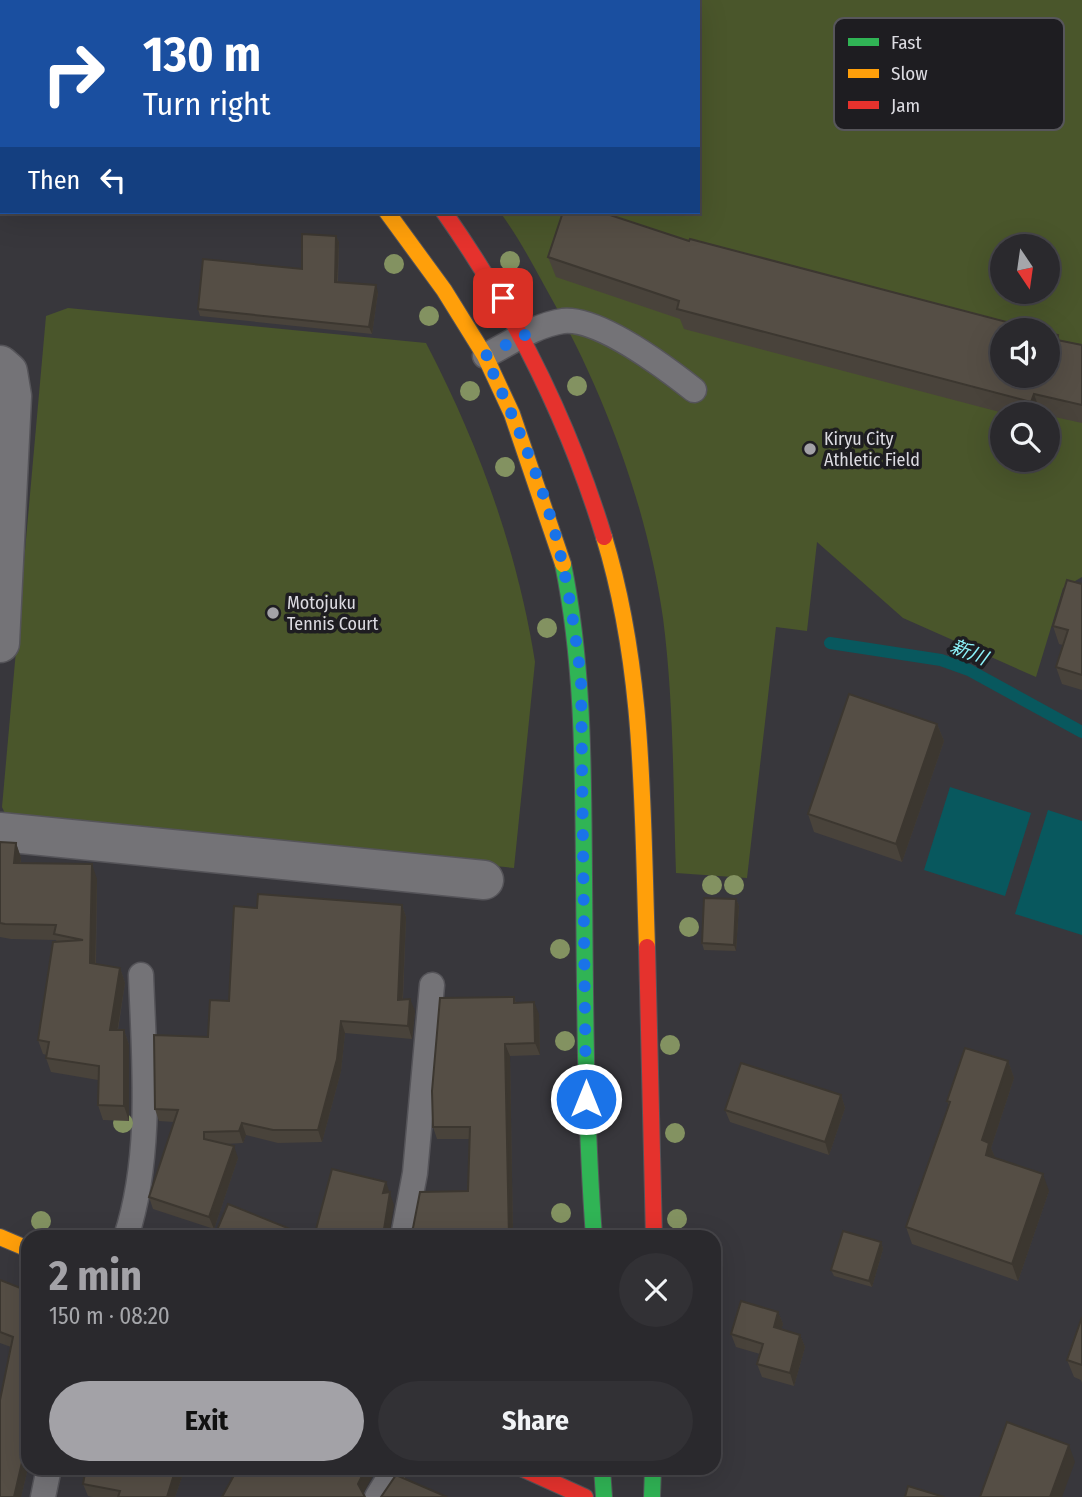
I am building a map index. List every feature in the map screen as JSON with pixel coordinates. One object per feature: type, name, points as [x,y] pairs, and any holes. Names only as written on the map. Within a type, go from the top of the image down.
[{"type":"street","points":[[388,214],[444,290],[485,356],[512,414],[562,559],[573,614],[583,719],[586,1127],[593,1230]]},
{"type":"street","points":[[446,214],[481,261],[525,335],[566,421],[591,486],[619,591],[634,675],[652,1093],[654,1230]]},
{"type":"street","points":[[0,365],[8,372],[12,396],[0,643]]},
{"type":"street","points":[[0,832],[484,880]]},
{"type":"street","points":[[576,1229],[586,1127]]},
{"type":"street","points":[[0,1237],[21,1246]]},
{"type":"street","points":[[536,1475],[585,1497]]},
{"type":"street","points":[[602,1475],[604,1497]]},
{"type":"street","points":[[652,1497],[653,1475]]},
{"type":"lane","points":[[485,356],[555,323],[583,322],[603,331],[694,390]]},
{"type":"lane","points":[[128,1230],[142,1174],[144,1050],[141,975]]},
{"type":"lane","points":[[404,1230],[415,1174],[432,985]]},
{"type":"lane","points":[[43,1497],[48,1475]]},
{"type":"lane","points":[[377,1497],[391,1475]]},
{"type":"green space","name":"Kiryu City Athletic Field","points":[[700,0],[1082,0],[1082,577],[1063,588],[1036,677],[903,618],[817,542],[807,631],[776,627],[747,878],[676,873],[667,650],[656,576],[634,492],[605,410],[569,331],[501,214],[700,214]]},
{"type":"green space","name":"Motojuku Tennis Court","points":[[68,308],[426,343],[463,420],[494,498],[518,579],[535,662],[514,868],[7,818],[2,807],[46,316]]},
{"type":"water","points":[[950,787],[1031,813],[1005,896],[924,870]]},
{"type":"water","points":[[1048,810],[1082,821],[1082,935],[1015,914]]},
{"type":"building","points":[[562,214],[607,214],[689,241],[690,239],[991,318],[990,388],[1060,388],[1060,341],[1082,345],[1082,405],[1034,394],[1031,402],[677,309],[679,301],[548,257]]},
{"type":"building","points":[[302,234],[336,236],[335,282],[376,285],[369,327],[198,309],[203,259],[302,269]]},
{"type":"building","points":[[1067,580],[1082,584],[1082,675],[1056,667],[1068,630],[1053,626]]},
{"type":"building","points":[[849,694],[937,724],[896,844],[808,814]]},
{"type":"building","points":[[0,842],[16,843],[14,863],[92,864],[90,963],[120,968],[110,1030],[124,1030],[124,1106],[98,1105],[99,1066],[46,1058],[49,1042],[38,1040],[53,942],[83,940],[54,934],[56,925],[0,923]]},
{"type":"building","points":[[258,894],[402,905],[398,1000],[410,999],[408,1026],[341,1021],[337,1059],[318,1130],[273,1130],[242,1123],[239,1131],[204,1132],[204,1139],[234,1146],[209,1217],[149,1197],[178,1110],[155,1109],[154,1035],[208,1037],[210,1000],[229,1001],[234,906],[257,908]]},
{"type":"building","points":[[704,898],[736,899],[734,945],[702,943]]},
{"type":"building","points":[[514,997],[514,1003],[534,1002],[535,1043],[505,1044],[509,1230],[411,1230],[420,1192],[468,1191],[470,1127],[433,1127],[432,1091],[440,998]]},
{"type":"building","points":[[965,1048],[1008,1061],[982,1140],[989,1143],[986,1155],[1043,1174],[1012,1264],[906,1227],[950,1102],[947,1101]]},
{"type":"building","points":[[741,1063],[841,1095],[825,1142],[725,1110]]},
{"type":"building","points":[[332,1169],[386,1182],[383,1193],[390,1192],[385,1230],[316,1230]]},
{"type":"building","points":[[228,1204],[293,1230],[217,1230]]},
{"type":"building","points":[[843,1231],[881,1242],[869,1281],[831,1270]]},
{"type":"building","points":[[0,1280],[21,1288],[21,1467],[14,1497],[0,1497],[0,1400],[13,1337],[0,1332]]},
{"type":"building","points":[[741,1301],[778,1312],[774,1327],[800,1335],[790,1373],[757,1364],[763,1344],[731,1334]]},
{"type":"building","points":[[1082,1317],[1082,1365],[1067,1360]]},
{"type":"building","points":[[1007,1422],[1069,1445],[1050,1497],[980,1497]]},
{"type":"building","points":[[85,1475],[174,1475],[167,1497],[118,1497],[120,1491],[83,1484]]},
{"type":"building","points":[[234,1475],[362,1475],[358,1484],[365,1497],[222,1497]]},
{"type":"building","points":[[396,1475],[447,1497],[381,1497]]},
{"type":"building","points":[[908,1486],[944,1497],[905,1497]]},
{"type":"waterway","name":"新川","points":[[830,643],[941,660],[969,670],[1082,732]]},
{"type":"traffic: fast","points":[[563,564],[575,641],[581,719],[586,1057],[594,1230]]},
{"type":"traffic: fast","points":[[602,1475],[604,1497]]},
{"type":"traffic: fast","points":[[652,1497],[653,1475]]},
{"type":"traffic: slow","points":[[388,214],[444,290],[485,356],[512,414],[563,564]]},
{"type":"traffic: slow","points":[[604,537],[617,587],[634,689],[642,792],[647,947]]},
{"type":"traffic: slow","points":[[0,1237],[21,1246]]},
{"type":"traffic: jam","points":[[445,214],[494,289],[537,368],[574,451],[604,537]]},
{"type":"traffic: jam","points":[[647,947],[654,1230]]},
{"type":"traffic: jam","points":[[536,1475],[585,1497]]},
{"type":"place","name":"Kiryu City Athletic Field","points":[[810,449]]},
{"type":"place","name":"Motojuku Tennis Court","points":[[273,613]]},
{"type":"route","points":[[503,298],[525,335],[485,356],[512,414],[562,559],[573,614],[581,679],[586,1099]]}]
